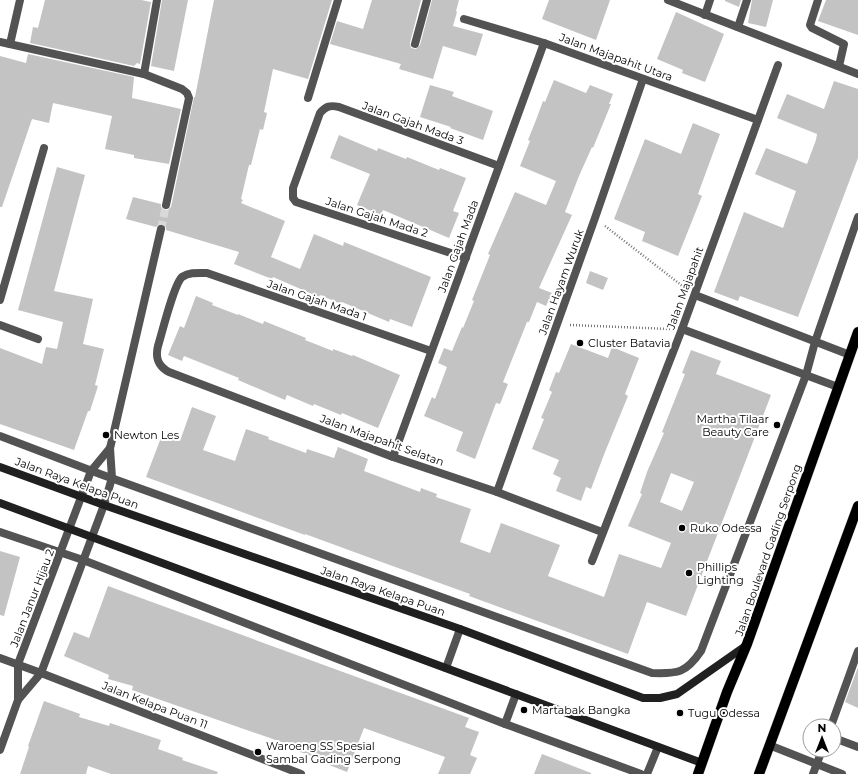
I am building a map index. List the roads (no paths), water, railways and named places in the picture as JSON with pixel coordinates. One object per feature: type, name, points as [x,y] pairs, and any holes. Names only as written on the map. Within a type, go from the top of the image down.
[{"type":"main road","name":"Jalan Boulevard Gading Serpong","points":[[698,774],[727,692],[747,644],[858,332]]},
{"type":"main road","points":[[759,774],[858,506]]},
{"type":"street","points":[[10,44],[20,0]]},
{"type":"street","points":[[144,74],[157,0]]},
{"type":"street","points":[[308,98],[338,0]]},
{"type":"street","points":[[415,44],[427,0]]},
{"type":"street","points":[[668,0],[858,74]]},
{"type":"street","points":[[705,15],[710,0]]},
{"type":"street","points":[[738,27],[747,0]]},
{"type":"street","points":[[818,0],[811,22],[811,27],[844,44],[839,66]]},
{"type":"street","name":"Jalan Majapahit Utara","points":[[464,19],[544,43],[758,120]]},
{"type":"street","points":[[0,42],[144,74],[182,89],[187,93],[189,98],[166,205]]},
{"type":"street","name":"Jalan Gajah Mada","points":[[393,457],[544,43]]},
{"type":"street","name":"Jalan Majapahit","points":[[592,562],[602,532],[695,295],[778,65]]},
{"type":"street","name":"Jalan Hayam Wuruk","points":[[497,492],[643,79]]},
{"type":"street","name":"Jalan Gajah Mada 3","points":[[293,188],[320,112],[325,107],[332,106],[339,107],[499,166]]},
{"type":"street","points":[[0,300],[44,148]]},
{"type":"street","name":"Jalan Gajah Mada 2","points":[[293,188],[293,198],[296,202],[466,258]]},
{"type":"street","points":[[0,436],[91,471],[652,673],[671,674],[691,665],[701,651],[806,375],[815,342],[858,217]]},
{"type":"street","points":[[112,478],[110,448],[161,229]]},
{"type":"street","name":"Jalan Gajah Mada 1","points":[[158,362],[156,354],[176,288],[182,277],[194,272],[207,273],[431,351]]},
{"type":"street","points":[[695,295],[815,342],[850,354]]},
{"type":"street","points":[[0,325],[38,339]]},
{"type":"street","points":[[682,329],[838,387]]},
{"type":"street","name":"Jalan Majapahit Selatan","points":[[158,362],[162,368],[169,372],[393,457],[497,492],[602,532]]},
{"type":"street","name":"Jalan Janur Hijau 2","points":[[0,750],[18,700],[18,664],[91,471],[110,448]]},
{"type":"street","name":"Jalan Raya Kelapa Puan","points":[[0,467],[104,505],[460,629],[642,698],[660,698],[677,694],[747,644]]},
{"type":"street","name":"Jalan Janur Hijau 2","points":[[18,700],[41,673],[104,505],[112,478]]},
{"type":"street","points":[[0,503],[702,763]]},
{"type":"street","points":[[0,532],[83,560],[505,724],[641,774]]},
{"type":"street","points":[[446,668],[460,629]]},
{"type":"street","points":[[834,718],[858,651]]},
{"type":"street","name":"Jalan Kelapa Puan 11","points":[[0,658],[301,774]]},
{"type":"street","points":[[505,724],[516,694]]},
{"type":"street","points":[[842,741],[858,747]]},
{"type":"street","points":[[770,745],[842,774]]},
{"type":"street","points":[[648,774],[658,747]]},
{"type":"street","points":[[813,774],[819,758]]},
{"type":"tunnel","points":[[161,229],[166,205]]},
{"type":"place","name":"Cluster Batavia","points":[[580,343]]},
{"type":"place","name":"Martha Tilaar Beauty Care","points":[[777,425]]},
{"type":"place","name":"Newton Les","points":[[106,435]]},
{"type":"place","name":"Ruko Odessa","points":[[682,528]]},
{"type":"place","name":"Phillips Lighting","points":[[689,573]]},
{"type":"place","name":"Martabak Bangka","points":[[524,710]]},
{"type":"place","name":"Tugu Odessa","points":[[680,713]]},
{"type":"place","name":"Waroeng SS Spesial Sambal Gading Serpong","points":[[258,752]]}]
